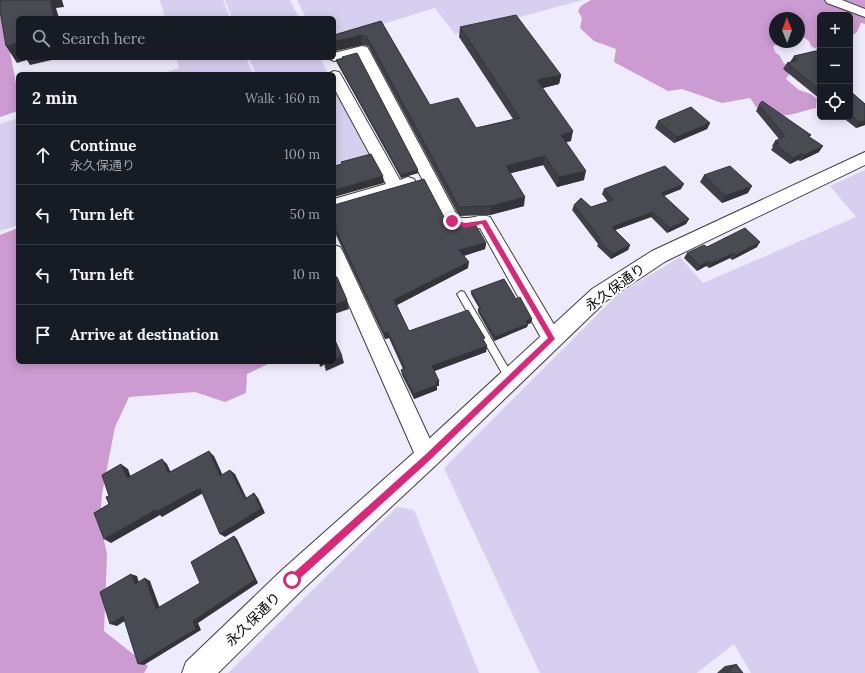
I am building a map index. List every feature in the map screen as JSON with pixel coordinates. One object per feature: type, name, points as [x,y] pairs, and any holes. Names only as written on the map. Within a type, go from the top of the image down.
[{"type":"street","points":[[832,0],[865,13]]},
{"type":"street","points":[[336,56],[362,50],[452,221],[465,226],[484,221],[552,339]]},
{"type":"street","points":[[330,60],[333,72]]},
{"type":"street","points":[[336,78],[396,187]]},
{"type":"street","name":"永久保通り","points":[[197,673],[292,580],[427,457],[599,295],[658,256],[865,158]]},
{"type":"street","points":[[336,204],[430,177]]},
{"type":"street","points":[[336,256],[427,457]]},
{"type":"lane","points":[[462,294],[510,379]]},
{"type":"shaded area","points":[[0,0],[16,84],[16,112],[0,117]]},
{"type":"shaded area","points":[[160,0],[223,0],[229,16],[164,16]]},
{"type":"shaded area","points":[[225,0],[290,0],[298,16],[231,16]]},
{"type":"shaded area","points":[[297,0],[583,0],[455,34],[435,8],[336,38],[336,16],[305,16]]},
{"type":"shaded area","points":[[591,0],[865,0],[865,24],[861,23],[857,32],[853,35],[853,12],[817,12],[817,49],[811,46],[809,41],[805,38],[805,12],[769,12],[769,48],[774,48],[783,62],[790,68],[791,72],[786,79],[799,90],[811,94],[817,99],[816,108],[794,114],[779,116],[764,113],[756,107],[750,98],[722,103],[682,89],[668,91],[614,62],[616,49],[594,41],[580,28],[582,18],[578,11],[581,6]]},
{"type":"shaded area","points":[[177,60],[247,60],[252,72],[166,72],[179,68]]},
{"type":"shaded area","points":[[250,60],[321,60],[327,72],[255,72]]},
{"type":"shaded area","points":[[336,90],[371,156],[336,168]]},
{"type":"shaded area","points":[[16,119],[16,226],[0,231],[0,124]]},
{"type":"shaded area","points":[[865,170],[865,673],[751,673],[734,644],[697,673],[540,673],[444,468],[617,295],[680,257],[703,283],[856,217],[830,186]]},
{"type":"shaded area","points":[[16,229],[16,364],[268,364],[247,374],[246,393],[225,402],[195,392],[129,397],[115,427],[102,494],[100,522],[107,554],[104,631],[148,666],[144,673],[0,673],[0,235]]},
{"type":"shaded area","points":[[397,507],[414,510],[479,673],[228,673]]},
{"type":"building","points":[[0,0],[50,0],[54,16],[16,16],[16,44],[6,46],[0,11]]},
{"type":"building","points":[[516,15],[561,75],[537,80],[573,131],[561,135],[586,171],[559,177],[545,156],[506,166],[525,197],[491,206],[459,207],[367,37],[361,35],[336,41],[336,34],[381,21],[430,105],[458,98],[476,128],[520,118],[460,27]]},
{"type":"building","points":[[817,51],[817,88],[787,63],[798,60],[794,56]]},
{"type":"building","points":[[357,53],[418,170],[401,175],[336,60]]},
{"type":"building","points":[[853,94],[865,104],[865,121],[860,122],[853,117]]},
{"type":"building","points":[[762,101],[811,135],[808,136],[823,146],[804,155],[802,154],[793,158],[775,144],[779,143],[775,141],[785,136],[759,105]]},
{"type":"building","points":[[691,107],[710,123],[677,137],[658,121]]},
{"type":"building","points":[[371,154],[383,176],[336,189],[336,166],[342,164],[341,162]]},
{"type":"building","points":[[665,166],[684,184],[661,193],[689,219],[670,228],[653,212],[612,227],[630,245],[613,254],[599,242],[601,240],[574,205],[581,198],[591,207],[613,200],[604,189]]},
{"type":"building","points":[[730,166],[752,186],[725,196],[704,175]]},
{"type":"building","points":[[424,179],[445,219],[465,227],[475,224],[486,243],[459,250],[469,262],[394,300],[409,331],[468,310],[485,338],[483,339],[487,346],[432,366],[439,381],[436,382],[437,385],[414,394],[401,370],[405,368],[388,332],[384,333],[336,230],[336,204]]},
{"type":"building","points":[[745,228],[760,242],[736,255],[734,253],[712,263],[709,261],[700,266],[687,253],[704,245],[707,247]]},
{"type":"building","points":[[336,277],[347,300],[336,304]]},
{"type":"building","points":[[504,279],[516,299],[520,297],[532,319],[526,321],[528,324],[495,337],[478,309],[481,308],[471,291]]},
{"type":"building","points":[[336,342],[342,356],[336,358]]},
{"type":"building","points":[[209,451],[220,476],[230,470],[245,499],[254,493],[261,509],[220,534],[200,488],[156,512],[155,510],[104,539],[94,513],[109,504],[106,497],[109,496],[102,475],[121,464],[127,478],[162,459],[168,473]]},
{"type":"building","points":[[234,536],[255,580],[193,621],[196,629],[138,664],[123,616],[110,624],[100,592],[131,574],[135,584],[145,578],[156,609],[200,583],[191,562]]},
{"type":"building","points":[[736,664],[743,673],[727,673]]},
{"type":"route","points":[[292,580],[427,457],[552,339],[484,221],[465,226],[452,221]]}]
